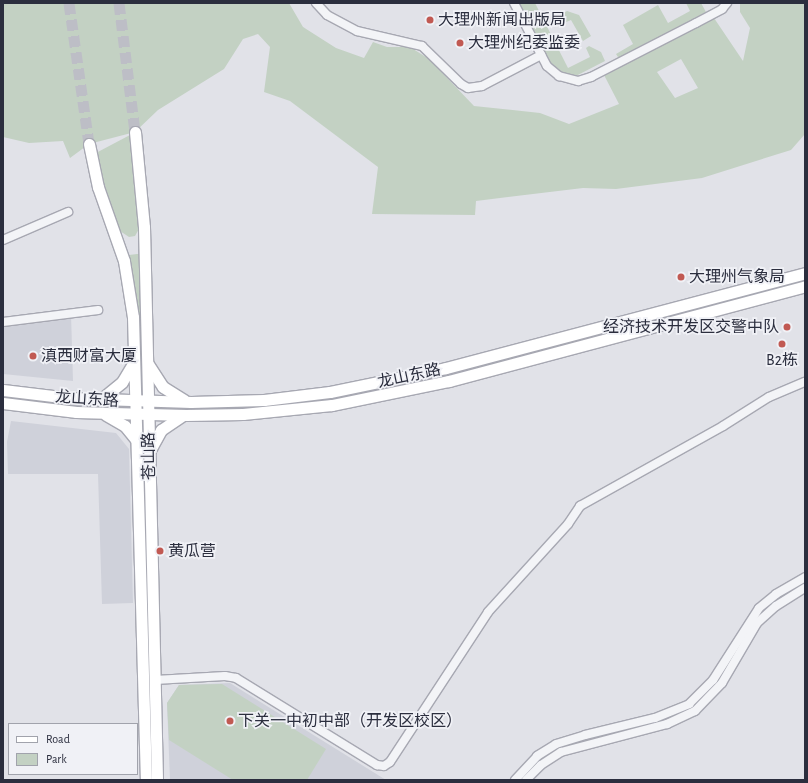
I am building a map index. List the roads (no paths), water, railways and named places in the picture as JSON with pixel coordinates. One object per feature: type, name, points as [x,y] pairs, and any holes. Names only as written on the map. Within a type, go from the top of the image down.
[{"type":"main road","name":"苍山路","points":[[135,132],[144,222],[157,780]]},
{"type":"main road","name":"苍山路","points":[[89,144],[95,177],[127,276],[133,317],[146,780]]},
{"type":"main road","name":"龙山东路","points":[[3,390],[100,400],[148,402],[191,402],[276,398],[393,380],[805,273]]},
{"type":"main road","name":"龙山东路","points":[[3,403],[102,413],[148,415],[277,412],[390,394],[805,286]]},
{"type":"main road","points":[[100,400],[122,382],[135,360]]},
{"type":"main road","points":[[147,362],[163,387],[176,396],[191,402]]},
{"type":"main road","points":[[102,413],[119,422],[137,441]]},
{"type":"main road","points":[[149,457],[154,439],[175,419],[186,415]]},
{"type":"street","points":[[316,3],[327,15],[357,31],[422,46],[460,84],[468,88],[482,86],[541,55]]},
{"type":"street","points":[[514,3],[541,55],[552,72],[559,76],[578,81],[586,79],[722,9],[727,3]]},
{"type":"street","points":[[3,240],[68,212]]},
{"type":"street","points":[[3,322],[98,310]]},
{"type":"street","points":[[155,680],[225,676],[236,678],[377,765],[384,766],[390,762],[488,612],[568,524],[580,506],[723,426],[769,397],[805,382]]},
{"type":"street","points":[[515,780],[545,750],[576,737],[655,718],[689,704],[713,680],[759,608],[776,594],[805,577]]},
{"type":"street","points":[[526,780],[550,758],[575,747],[671,723],[695,711],[722,683],[757,623],[776,606],[805,588]]},
{"type":"street","points":[[545,750],[550,758]]},
{"type":"tunnel","points":[[69,3],[89,144]]},
{"type":"tunnel","points":[[119,3],[135,132]]},
{"type":"place","name":"大理州新闻出版局","points":[[430,20]]},
{"type":"place","name":"大理州纪委监委","points":[[460,43]]},
{"type":"place","name":"大理州气象局","points":[[681,277]]},
{"type":"place","name":"经济技术开发区交警中队","points":[[787,327]]},
{"type":"place","name":"B2栋","points":[[782,344]]},
{"type":"place","name":"滇西财富大厦","points":[[33,356]]},
{"type":"place","name":"黄瓜营","points":[[160,551]]},
{"type":"place","name":"下关一中初中部（开发区校区）","points":[[230,721]]}]
